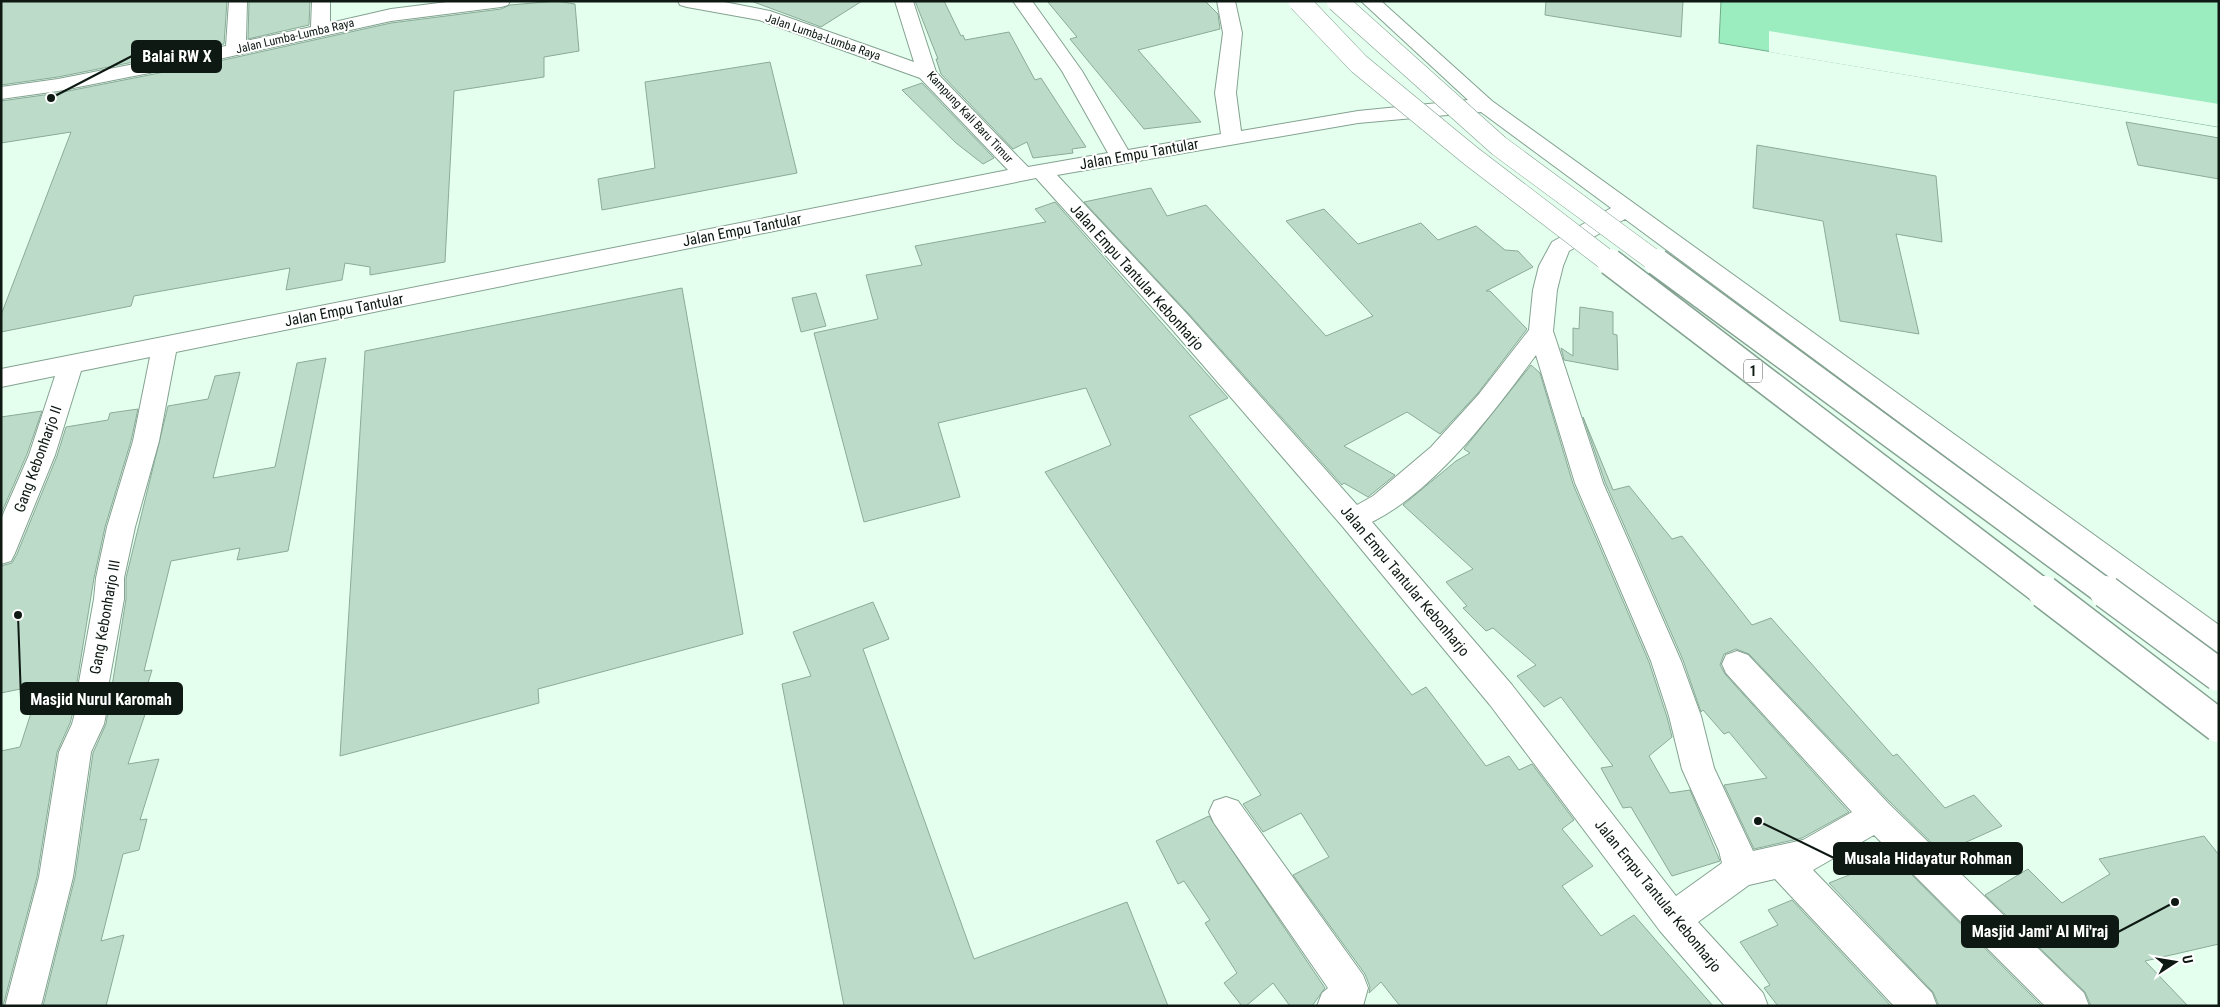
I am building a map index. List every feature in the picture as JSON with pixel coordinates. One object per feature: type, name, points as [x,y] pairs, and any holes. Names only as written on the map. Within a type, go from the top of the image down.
[{"type":"main road","points":[[236,49],[238,1]]},
{"type":"main road","points":[[320,30],[321,1]]},
{"type":"main road","name":"Jalan Lumba-Lumba Raya","points":[[1,93],[28,81],[236,49],[320,30],[391,8],[501,1]]},
{"type":"main road","name":"Jalan Lumba-Lumba Raya","points":[[687,1],[734,5],[927,74]]},
{"type":"main road","name":"Kampung Kali Baru Timur","points":[[904,1],[927,74],[1032,172]]},
{"type":"main road","points":[[1022,1],[1072,71],[1122,158]]},
{"type":"main road","points":[[1226,1],[1230,11],[1233,36],[1226,86],[1226,106],[1232,137]]},
{"type":"main road","name":"1","points":[[1300,1],[1359,64],[1471,156],[2219,726]]},
{"type":"main road","name":"1","points":[[1336,1],[1499,146],[2219,675]]},
{"type":"main road","points":[[1370,1],[1485,105],[1628,207],[2219,642]]},
{"type":"main road","name":"Jalan Empu Tantular","points":[[1,378],[1032,172],[1358,116],[1485,105]]},
{"type":"main road","name":"Jalan Empu Tantular Kebonharjo","points":[[1032,172],[1179,321],[1353,519],[1501,695],[1560,775],[1672,919],[1750,1006]]},
{"type":"main road","points":[[1628,207],[1560,247],[1551,266],[1545,290],[1542,310],[1542,331],[1589,483],[1666,661],[1685,716],[1698,768],[1736,850],[1741,870]]},
{"type":"main road","points":[[1353,519],[1383,504],[1440,454],[1488,401],[1542,331]]},
{"type":"main road","name":"Gang Kebonharjo III","points":[[23,1006],[56,877],[75,752],[88,724],[94,698],[94,682],[109,599],[110,578],[146,441],[165,345]]},
{"type":"main road","name":"Gang Kebonharjo II","points":[[1,553],[42,455],[71,364]]},
{"type":"main road","points":[[1737,664],[1877,814],[2071,1006]]},
{"type":"main road","points":[[1226,812],[1350,988],[1350,994],[1335,1006]]},
{"type":"main road","points":[[1672,919],[1741,870],[1783,863],[1809,855],[1877,814]]},
{"type":"main road","points":[[1783,863],[1919,1006]]},
{"type":"shaded area","points":[[1721,1],[2219,1],[2219,127],[1719,43]]},
{"type":"pier","points":[[1769,31],[2219,104],[2219,127],[1769,52]]},
{"type":"building","points":[[1,1],[227,1],[224,44],[58,77],[1,85]]},
{"type":"building","points":[[249,1],[310,1],[309,25],[248,39]]},
{"type":"building","points":[[557,1],[575,4],[579,51],[544,57],[544,77],[454,91],[445,262],[370,275],[370,267],[345,263],[342,280],[286,290],[290,268],[134,296],[131,306],[1,332],[1,315],[71,132],[1,143],[1,101],[58,93],[210,63],[391,23],[501,9],[510,5]]},
{"type":"building","points":[[751,1],[862,1],[821,27]]},
{"type":"building","points":[[915,1],[944,1],[961,36],[963,35],[965,40],[1009,32],[1035,80],[1041,78],[1086,147],[1072,149],[1073,153],[1033,158],[1027,142],[1013,149],[941,74],[936,59],[938,59]]},
{"type":"building","points":[[1047,1],[1205,1],[1218,14],[1220,29],[1138,50],[1201,122],[1144,129],[1070,39],[1077,37]]},
{"type":"building","points":[[1546,1],[1683,1],[1681,37],[1545,15]]},
{"type":"building","points":[[770,62],[797,173],[602,210],[598,179],[655,168],[645,82]]},
{"type":"building","points":[[922,83],[994,158],[983,164],[956,143],[902,90]]},
{"type":"building","points":[[2126,122],[2219,138],[2219,179],[2138,165]]},
{"type":"building","points":[[1757,145],[1936,176],[1942,242],[1896,234],[1919,334],[1840,321],[1823,221],[1753,208]]},
{"type":"building","points":[[1151,188],[1167,216],[1206,205],[1326,336],[1373,316],[1286,221],[1324,209],[1358,244],[1421,223],[1438,240],[1476,226],[1505,250],[1518,251],[1533,267],[1486,291],[1490,291],[1527,329],[1478,393],[1440,434],[1407,412],[1344,446],[1395,475],[1368,497],[1344,483],[1342,485],[1189,314],[1084,202]]},
{"type":"building","points":[[1055,202],[1228,398],[1189,416],[1412,695],[1426,687],[1486,766],[1509,756],[1519,770],[1532,764],[1574,820],[1562,829],[1593,866],[1562,886],[1601,936],[1634,915],[1713,1006],[1400,1006],[1381,982],[1369,993],[1370,987],[1365,974],[1293,875],[1329,857],[1301,813],[1263,832],[1243,804],[1261,795],[1045,472],[1111,445],[1086,388],[938,423],[960,497],[864,522],[814,333],[878,319],[866,275],[922,265],[915,246],[1046,222],[1035,209]]},
{"type":"building","points":[[682,288],[743,634],[538,689],[539,703],[340,756],[365,351]]},
{"type":"building","points":[[816,293],[826,326],[801,332],[792,298]]},
{"type":"building","points":[[1580,307],[1613,312],[1613,334],[1617,335],[1618,370],[1564,360],[1561,348],[1573,356],[1573,328],[1579,329]]},
{"type":"building","points":[[326,358],[288,551],[237,560],[240,548],[171,561],[144,671],[152,670],[143,699],[151,697],[128,764],[159,759],[140,820],[147,819],[139,850],[123,854],[101,941],[124,935],[106,1006],[43,1006],[75,877],[93,753],[106,724],[126,599],[126,578],[168,406],[208,399],[215,376],[240,372],[213,478],[275,467],[297,363]]},
{"type":"building","points":[[1531,365],[1540,373],[1573,484],[1649,662],[1667,717],[1672,737],[1649,756],[1670,793],[1690,790],[1720,861],[1672,876],[1631,807],[1623,808],[1601,768],[1613,766],[1561,697],[1544,707],[1517,676],[1536,665],[1493,628],[1486,631],[1463,608],[1467,606],[1446,582],[1473,569],[1403,505],[1456,461],[1470,453],[1464,449]]},
{"type":"building","points":[[138,409],[131,441],[105,527],[94,578],[77,682],[77,698],[70,723],[57,752],[37,877],[3,1006],[1,1006],[1,751],[20,747],[40,685],[1,693],[1,566],[12,563],[17,554],[57,456],[66,427],[108,420],[110,413]]},
{"type":"building","points":[[42,411],[27,454],[1,514],[1,417]]},
{"type":"building","points":[[1583,417],[1613,490],[1629,486],[1672,539],[1682,536],[1752,625],[1771,618],[1893,756],[1897,754],[1945,808],[1974,795],[2002,826],[1942,853],[1888,800],[1749,654],[1736,649],[1724,654],[1720,665],[1725,674],[1849,812],[1802,838],[1754,849],[1724,785],[1767,778],[1729,732],[1724,734],[1703,710],[1701,712],[1683,660],[1605,482]]},
{"type":"building","points":[[873,602],[889,639],[863,649],[974,959],[1127,902],[1168,1006],[844,1006],[782,684],[811,676],[793,632]]},
{"type":"building","points":[[1209,816],[1325,988],[1312,1006],[1290,1006],[1273,983],[1246,1006],[1242,1006],[1224,983],[1237,973],[1205,923],[1210,920],[1184,881],[1178,884],[1156,841]]},
{"type":"building","points":[[2204,836],[2219,855],[2219,944],[2145,961],[2188,1006],[2091,1006],[2085,992],[1985,895],[2028,869],[2062,903],[2110,874],[2099,859]]},
{"type":"building","points":[[1894,857],[2042,1006],[1939,1006],[1933,992],[1829,883]]},
{"type":"building","points":[[1792,900],[1891,1006],[1778,1006],[1764,988],[1770,985],[1740,942],[1778,925],[1768,910]]},
{"type":"place","name":"Balai RW X","points":[[51,98]]},
{"type":"place","name":"Masjid Nurul Karomah","points":[[18,615]]},
{"type":"place","name":"Musala Hidayatur Rohman","points":[[1758,821]]},
{"type":"place","name":"Masjid Jami' Al Mi'raj","points":[[2175,902]]}]
